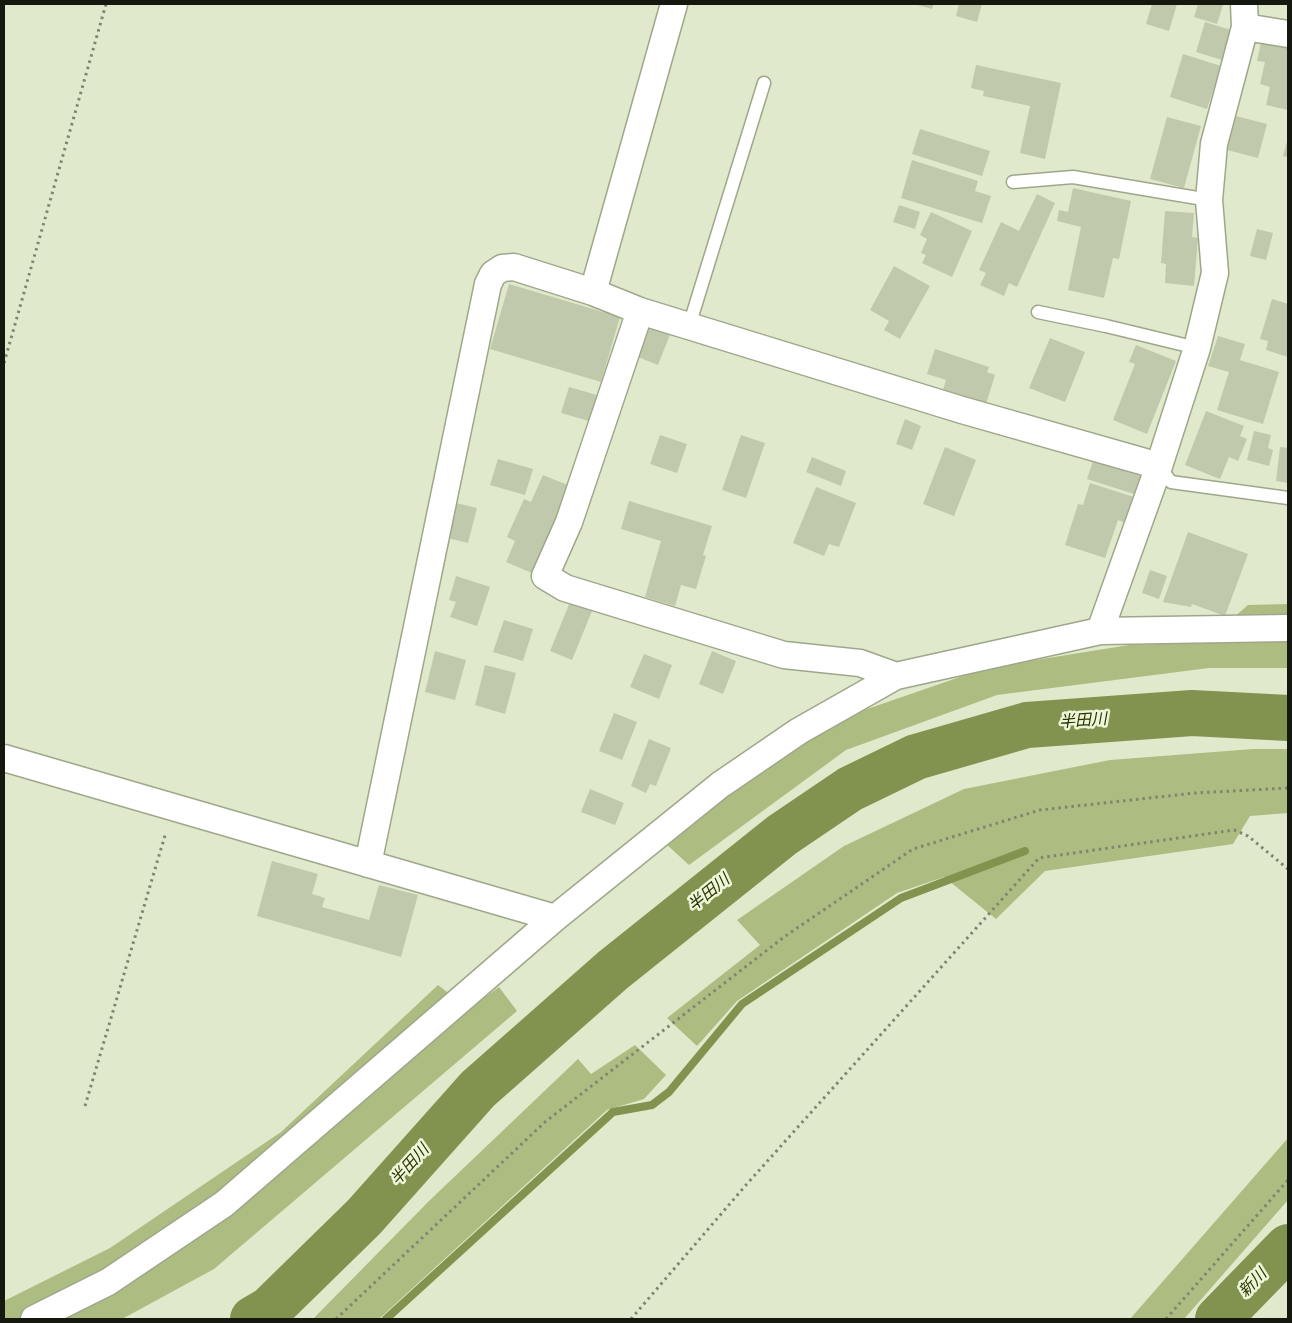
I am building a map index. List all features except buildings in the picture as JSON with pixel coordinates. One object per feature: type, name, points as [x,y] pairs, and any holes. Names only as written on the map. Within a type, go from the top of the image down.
[{"type":"street","points":[[593,292],[674,4]]},
{"type":"street","points":[[1100,631],[1159,466],[1196,348],[1214,273],[1209,200],[1214,144],[1244,15],[1288,34]]},
{"type":"street","points":[[368,864],[488,284],[494,274],[502,268],[514,267],[593,292],[640,311],[962,410],[1159,466]]},
{"type":"street","points":[[640,311],[569,522],[545,576],[565,588],[784,656],[860,663],[896,676]]},
{"type":"street","points":[[34,1319],[108,1282],[224,1204],[555,918],[720,785],[799,731],[896,676],[1100,631],[1288,628]]},
{"type":"street","points":[[4,758],[555,918]]},
{"type":"lane","points":[[689,326],[764,83]]},
{"type":"lane","points":[[1013,182],[1073,177],[1209,200]]},
{"type":"lane","points":[[1038,312],[1196,348]]},
{"type":"lane","points":[[1159,466],[1171,482],[1288,498]]},
{"type":"path","points":[[4,362],[106,4]]},
{"type":"path","points":[[336,1319],[545,1122],[784,937],[913,849],[1040,810],[1194,793],[1288,788]]},
{"type":"path","points":[[85,1106],[173,807]]},
{"type":"path","points":[[631,1319],[753,1178],[1039,858],[1234,830],[1248,836],[1288,869]]},
{"type":"path","points":[[1166,1319],[1288,1180]]},
{"type":"green space","points":[[1288,604],[1288,668],[1209,668],[997,695],[846,750],[689,865],[666,844],[739,781],[844,717],[986,668],[1129,645],[1225,642],[1225,625],[1248,605]]},
{"type":"green space","points":[[1253,749],[1288,749],[1288,813],[1250,816],[1233,844],[1045,871],[996,919],[944,877],[897,893],[737,1001],[697,1046],[667,1018],[760,945],[737,920],[844,846],[964,789],[1110,760]]},
{"type":"green space","points":[[438,985],[469,1009],[499,987],[517,1011],[214,1269],[122,1319],[4,1319],[4,1301],[110,1248],[281,1132]]},
{"type":"green space","points":[[635,1045],[666,1075],[644,1099],[607,1110],[379,1319],[313,1319],[429,1201],[578,1059],[591,1074]]},
{"type":"green space","points":[[1288,1138],[1288,1200],[1184,1319],[1130,1319]]},
{"type":"waterway","name":"半田川","points":[[253,1319],[270,1309],[364,1217],[478,1089],[613,970],[782,835],[850,789],[916,757],[1027,725],[1192,713],[1288,718]]},
{"type":"waterway","points":[[386,1319],[613,1112],[652,1105],[669,1092],[742,1004],[901,898],[1025,851]]},
{"type":"waterway","name":"新川","points":[[1218,1319],[1288,1247]]}]
